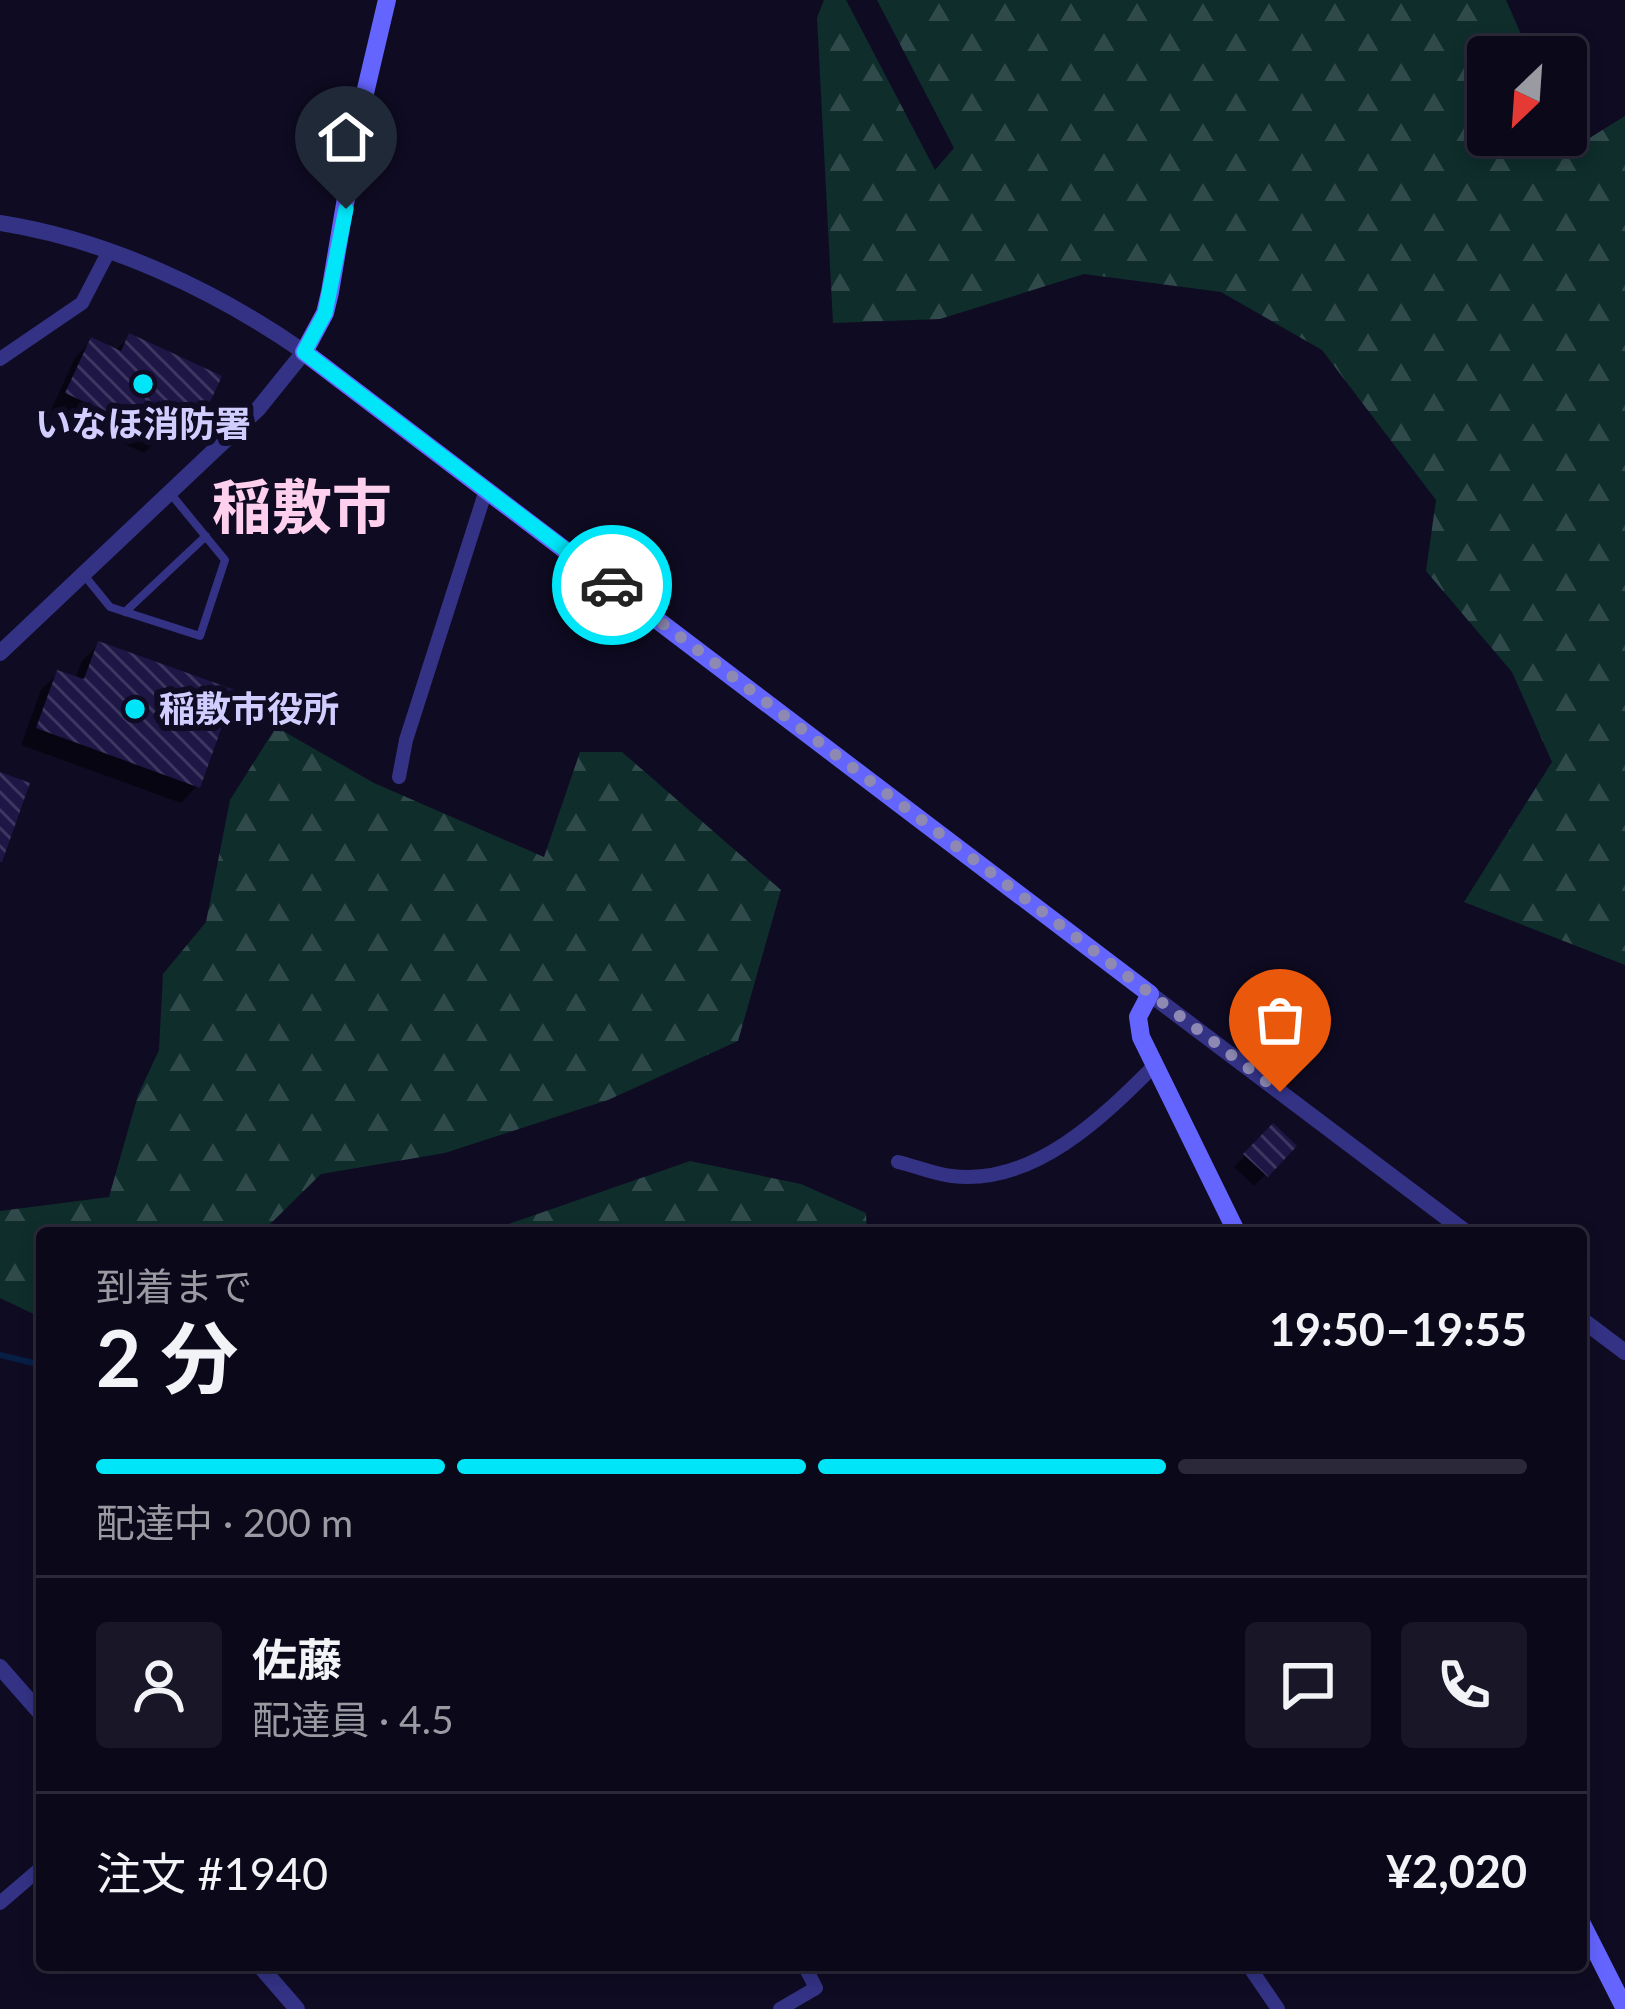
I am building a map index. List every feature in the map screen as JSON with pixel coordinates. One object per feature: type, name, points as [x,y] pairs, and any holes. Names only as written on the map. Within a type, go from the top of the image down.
[{"type":"main road","points":[[387,0],[330,292],[325,313],[304,352],[1150,994],[1138,1025],[1234,1227]]},
{"type":"main road","points":[[1587,1934],[1624,2009]]},
{"type":"street","points":[[0,224],[109,251],[218,299],[304,352],[258,409],[0,653]]},
{"type":"street","points":[[0,359],[82,303],[109,251]]},
{"type":"street","points":[[400,777],[406,740],[486,490]]},
{"type":"street","points":[[1150,994],[1459,1227]]},
{"type":"street","points":[[898,1162],[950,1176],[1008,1172],[1098,1121],[1156,1064]]},
{"type":"street","points":[[1587,1323],[1625,1352]]},
{"type":"street","points":[[0,1666],[36,1708]]},
{"type":"street","points":[[0,1904],[36,1872]]},
{"type":"street","points":[[264,1971],[297,2009]]},
{"type":"street","points":[[780,2009],[816,1988],[807,1971]]},
{"type":"street","points":[[1252,1971],[1278,2009]]},
{"type":"lane","points":[[83,574],[110,607],[200,636],[226,560],[169,492]]},
{"type":"lane","points":[[125,612],[206,536]]},
{"type":"green space","points":[[824,0],[846,0],[935,170],[954,148],[877,0],[1506,0],[1522,36],[1467,36],[1467,156],[1587,156],[1587,140],[1625,116],[1625,965],[1464,902],[1552,762],[1512,672],[1426,571],[1436,500],[1322,350],[1221,292],[1084,274],[940,319],[833,323],[817,18]]},
{"type":"green space","points":[[276,727],[374,783],[544,857],[580,752],[622,752],[781,890],[738,1041],[608,1100],[445,1153],[321,1174],[267,1227],[36,1227],[36,1315],[0,1298],[0,1211],[109,1197],[138,1095],[159,1050],[163,974],[206,922],[230,800]]},
{"type":"green space","points":[[690,1161],[801,1184],[866,1213],[867,1227],[500,1227]]},
{"type":"building","name":"いなほ消防署","points":[[129,333],[222,376],[198,428],[173,416],[163,438],[65,393],[91,337],[121,351]]},
{"type":"building","name":"稲敷市役所","points":[[98,641],[235,690],[200,788],[36,728],[57,670],[84,679]]},
{"type":"building","points":[[0,772],[30,783],[2,862],[0,862]]},
{"type":"building","points":[[1273,1123],[1297,1146],[1268,1177],[1243,1154]]},
{"type":"waterway","points":[[0,1355],[36,1364]]},
{"type":"way so far","points":[[612,585],[1280,1092]]},
{"type":"place","name":"いなほ消防署","points":[[143,384]]},
{"type":"place","name":"稲敷市役所","points":[[135,709]]},
{"type":"district","name":"稲敷市","points":[[302,508]]},
{"type":"route","points":[[346,209],[325,313],[304,352],[612,585]]}]
